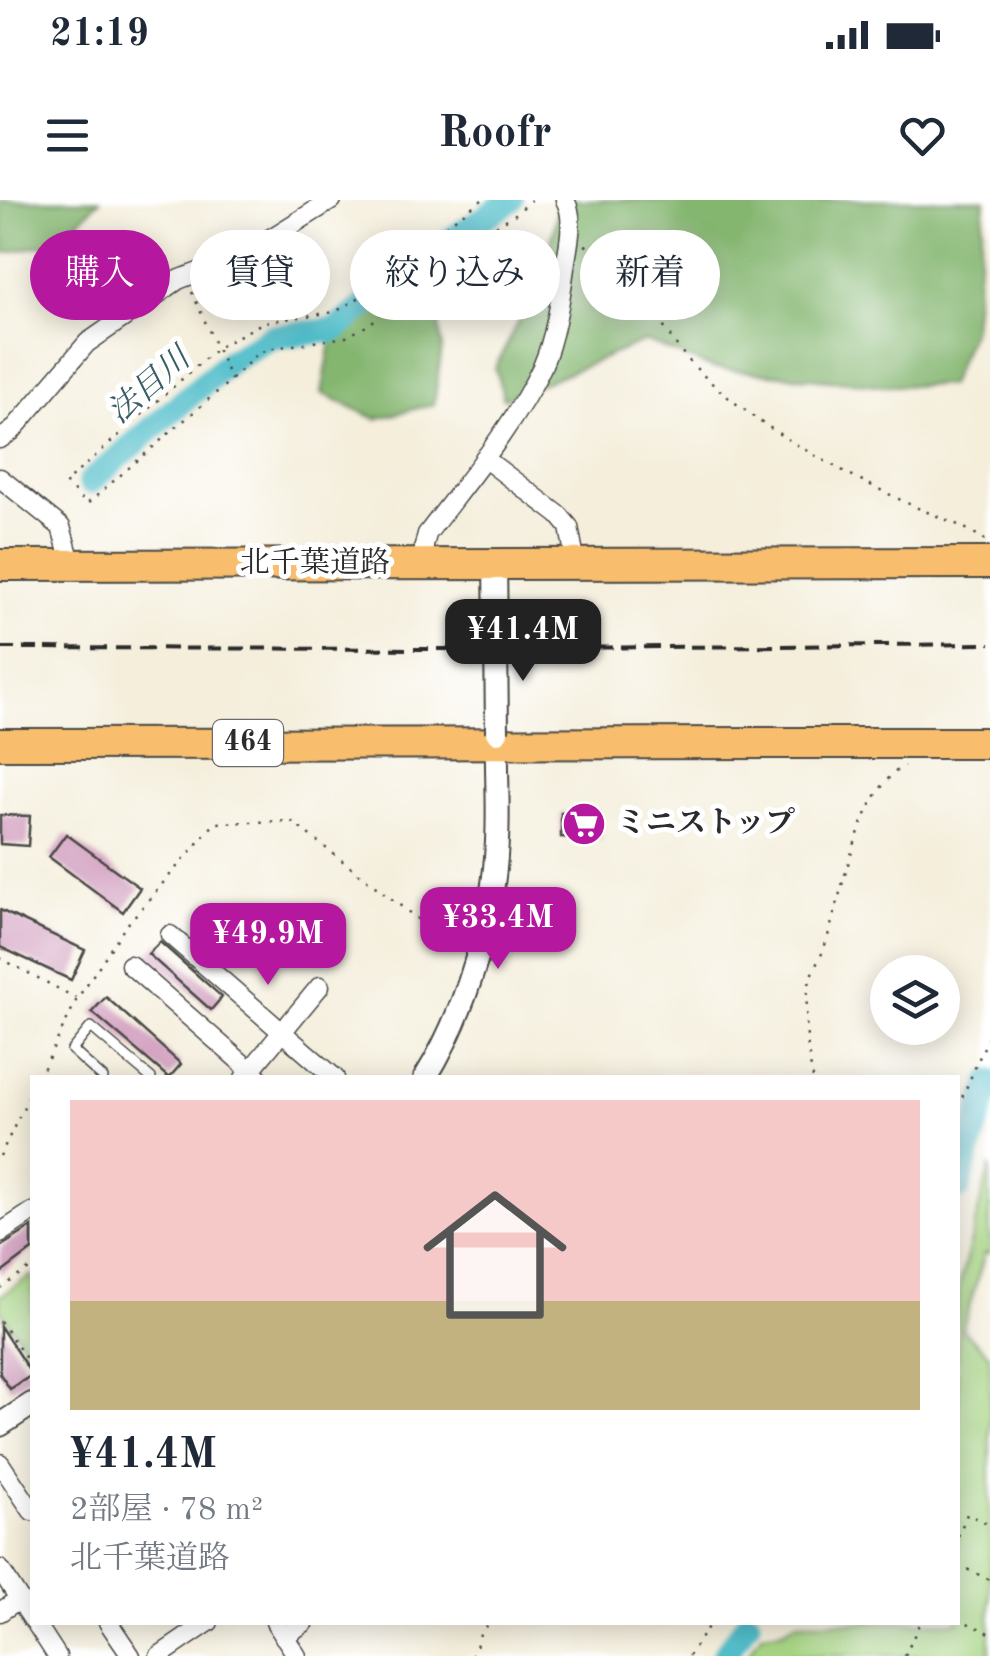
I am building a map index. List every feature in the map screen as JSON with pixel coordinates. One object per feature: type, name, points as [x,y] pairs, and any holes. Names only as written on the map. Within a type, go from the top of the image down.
[{"type":"highway","name":"北千葉道路","points":[[0,565],[424,564],[496,570],[576,564],[990,563]]},
{"type":"highway","name":"464","points":[[0,744],[497,738],[990,743]]},
{"type":"street","points":[[0,439],[12,431],[87,342],[186,277],[244,254],[332,200]]},
{"type":"street","points":[[424,564],[428,534],[484,458],[543,364],[561,298],[570,239],[569,207],[565,200]]},
{"type":"street","points":[[484,458],[569,527],[576,564]]},
{"type":"street","points":[[0,478],[62,527],[72,564]]},
{"type":"street","points":[[426,1075],[454,1018],[491,900],[498,841],[496,570]]},
{"type":"street","points":[[170,935],[332,1075]]},
{"type":"street","points":[[130,966],[251,1075],[320,986]]},
{"type":"street","points":[[0,1233],[30,1213]]},
{"type":"street","points":[[0,1425],[30,1405]]},
{"type":"street","points":[[0,1464],[30,1508]]},
{"type":"street","points":[[0,1569],[30,1615]]},
{"type":"street","points":[[0,1612],[20,1599]]},
{"type":"street","points":[[37,1625],[57,1656]]},
{"type":"street","points":[[110,1625],[131,1656]]},
{"type":"street","points":[[159,1656],[198,1625]]},
{"type":"street","points":[[279,1630],[296,1656]]},
{"type":"lane","points":[[99,1075],[72,1050],[92,1027],[148,1075]]},
{"type":"path","points":[[482,200],[335,312],[264,322],[217,348],[66,482],[87,504],[254,356],[266,349],[346,337],[370,324],[435,262],[517,214],[531,200]]},
{"type":"path","points":[[570,239],[605,254],[628,274],[694,366],[730,400],[868,484],[990,543]]},
{"type":"path","points":[[186,277],[231,380]]},
{"type":"path","points":[[813,1075],[811,977],[824,951],[858,832],[890,777],[908,764]]},
{"type":"path","points":[[39,1075],[77,999],[125,927],[216,823],[292,821],[424,924],[479,946]]},
{"type":"path","points":[[0,958],[77,999]]},
{"type":"path","points":[[960,1101],[990,1033]]},
{"type":"path","points":[[0,1156],[30,1094]]},
{"type":"path","points":[[0,1288],[30,1268]]},
{"type":"path","points":[[0,1322],[30,1364]]},
{"type":"path","points":[[960,1531],[967,1514],[990,1525]]},
{"type":"path","points":[[960,1566],[990,1580]]},
{"type":"path","points":[[960,1619],[990,1633]]},
{"type":"path","points":[[473,1656],[487,1625]]},
{"type":"path","points":[[689,1656],[709,1625]]},
{"type":"path","points":[[905,1656],[919,1625]]},
{"type":"green space","points":[[0,200],[100,200],[70,230],[30,230],[30,248],[5,253]]},
{"type":"green space","points":[[559,200],[985,200],[973,328],[949,385],[887,386],[713,368],[645,341],[504,399],[495,368],[519,320],[560,320],[560,230],[553,230]]},
{"type":"green space","points":[[360,320],[439,320],[442,348],[434,404],[376,419],[322,393],[331,342]]},
{"type":"green space","points":[[990,1165],[990,1254],[985,1253],[962,1330],[990,1355],[990,1656],[747,1656],[762,1634],[783,1631],[792,1625],[960,1625],[960,1283]]},
{"type":"green space","points":[[30,1276],[30,1354],[0,1310],[0,1296]]},
{"type":"building","points":[[561,813],[600,813],[601,839],[561,837]]},
{"type":"building","points":[[0,815],[30,816],[28,846],[0,844]]},
{"type":"building","points":[[66,834],[140,888],[123,912],[49,857]]},
{"type":"building","points":[[0,910],[85,950],[71,980],[0,947]]},
{"type":"building","points":[[160,942],[222,997],[211,1010],[148,954]]},
{"type":"building","points":[[106,997],[181,1064],[172,1075],[166,1075],[92,1012]]},
{"type":"building","points":[[30,1228],[30,1252],[0,1274],[0,1247]]},
{"type":"building","points":[[0,1326],[30,1376],[10,1389],[0,1374]]},
{"type":"waterway","name":"法目川","points":[[90,482],[231,360],[271,337],[335,330],[431,253],[511,200]]},
{"type":"waterway","points":[[960,1181],[990,1082]]},
{"type":"waterway","points":[[724,1656],[746,1625]]},
{"type":"railway","points":[[0,648],[990,644]]},
{"type":"place","name":"ミニストップ","points":[[584,824]]}]
